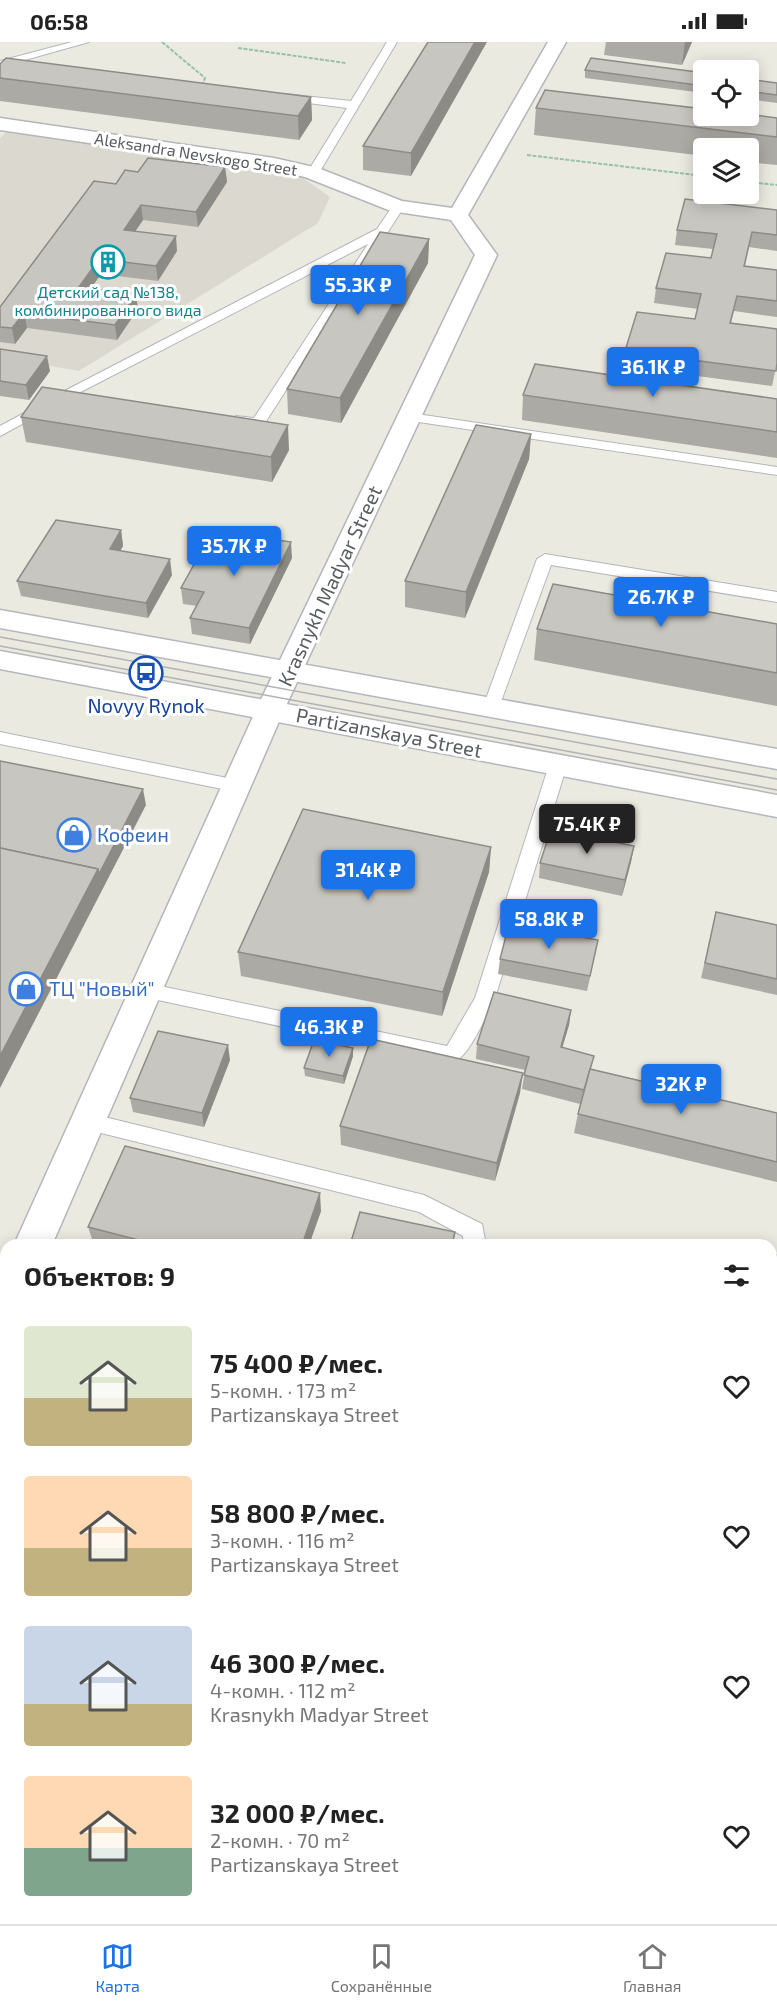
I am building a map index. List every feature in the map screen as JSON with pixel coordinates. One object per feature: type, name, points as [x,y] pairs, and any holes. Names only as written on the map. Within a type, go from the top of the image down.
[{"type":"street","points":[[458,215],[494,151],[530,99],[557,42]]},
{"type":"street","name":"Aleksandra Nevskogo Street","points":[[2,127],[274,164],[313,173],[398,207],[458,215]]},
{"type":"street","name":"Krasnykh Madyar Street","points":[[36,1239],[270,710],[486,255],[458,215]]},
{"type":"street","points":[[0,618],[777,759]]},
{"type":"street","name":"Partizanskaya Street","points":[[0,660],[777,806]]},
{"type":"lane","points":[[1,63],[84,42]]},
{"type":"lane","points":[[313,173],[392,42]]},
{"type":"lane","points":[[1,63],[39,68]]},
{"type":"lane","points":[[271,95],[352,105]]},
{"type":"lane","points":[[225,419],[258,423],[398,207]]},
{"type":"lane","points":[[0,432],[56,399],[381,232]]},
{"type":"lane","points":[[56,399],[78,402]]},
{"type":"lane","points":[[410,417],[777,471]]},
{"type":"lane","points":[[491,707],[545,559],[777,597]]},
{"type":"lane","points":[[0,738],[237,786]]},
{"type":"lane","points":[[146,991],[452,1055],[470,1028],[485,998],[558,765]]},
{"type":"lane","points":[[88,1122],[424,1204],[474,1231],[475,1239]]},
{"type":"path","points":[[162,42],[205,78],[202,87]]},
{"type":"path","points":[[238,48],[377,66]]},
{"type":"path","points":[[494,151],[693,175]]},
{"type":"path","points":[[759,183],[777,185]]},
{"type":"shaded area","points":[[6,132],[296,173],[330,197],[318,223],[79,371],[0,357],[0,138]]},
{"type":"building","points":[[428,42],[475,42],[411,153],[363,146]]},
{"type":"building","points":[[6,58],[311,97],[298,116],[0,78],[0,64]]},
{"type":"building","points":[[591,58],[693,72],[693,85],[585,70]]},
{"type":"building","points":[[759,81],[777,83],[777,95],[759,93]]},
{"type":"building","points":[[545,90],[693,108],[693,126],[759,126],[759,116],[777,118],[777,137],[536,108]]},
{"type":"building","name":"Детский сад №138, комбинированного вида","points":[[148,158],[225,167],[196,212],[141,205],[124,230],[176,236],[156,266],[99,259],[79,287],[136,294],[115,325],[24,313],[12,328],[0,327],[0,307],[94,181],[116,184],[125,170],[138,172]]},
{"type":"building","points":[[685,199],[693,200],[693,204],[727,204],[777,210],[777,235],[752,232],[744,266],[777,270],[777,301],[737,296],[730,323],[777,329],[776,371],[625,351],[637,312],[695,319],[701,294],[656,288],[666,253],[711,258],[717,234],[677,230]]},
{"type":"building","points":[[380,232],[429,239],[340,398],[287,389]]},
{"type":"building","points":[[0,349],[47,356],[26,385],[0,381]]},
{"type":"building","points":[[535,364],[777,399],[777,432],[523,395]]},
{"type":"building","points":[[42,387],[288,425],[271,457],[21,417]]},
{"type":"building","points":[[476,425],[531,434],[466,592],[405,581]]},
{"type":"building","points":[[56,520],[121,530],[110,549],[170,559],[146,603],[17,581]]},
{"type":"building","points":[[213,530],[291,542],[249,628],[190,618],[204,592],[181,588]]},
{"type":"building","points":[[553,584],[777,624],[777,673],[537,629]]},
{"type":"building","points":[[0,761],[143,789],[99,874],[98,869],[0,848]]},
{"type":"building","points":[[303,809],[491,847],[443,992],[238,952]]},
{"type":"building","points":[[551,829],[634,846],[625,880],[540,863]]},
{"type":"building","name":"ТЦ \"Новый\"","points":[[0,848],[98,869],[0,1056]]},
{"type":"building","points":[[716,912],[777,925],[777,979],[705,963]]},
{"type":"building","points":[[509,924],[598,940],[590,976],[500,959]]},
{"type":"building","points":[[494,992],[571,1010],[561,1047],[594,1056],[584,1090],[524,1075],[529,1057],[477,1044]]},
{"type":"building","points":[[158,1031],[228,1045],[202,1113],[130,1098]]},
{"type":"building","points":[[371,1039],[523,1073],[497,1163],[340,1126]]},
{"type":"building","points":[[314,1040],[353,1048],[343,1076],[304,1068]]},
{"type":"building","points":[[590,1069],[777,1113],[777,1162],[578,1114]]},
{"type":"building","points":[[125,1146],[320,1193],[304,1239],[135,1239],[88,1227]]},
{"type":"building","points":[[360,1212],[455,1232],[453,1239],[352,1239]]},
{"type":"tram line","points":[[0,637],[777,779]]},
{"type":"tram line","points":[[0,646],[777,790]]},
{"type":"place","name":"Детский сад №138, комбинированного вида","points":[[108,262]]},
{"type":"place","name":"Novyy Rynok","points":[[146,673]]},
{"type":"place","name":"Кофеин","points":[[74,835]]},
{"type":"place","name":"ТЦ \"Новый\"","points":[[26,989]]}]
